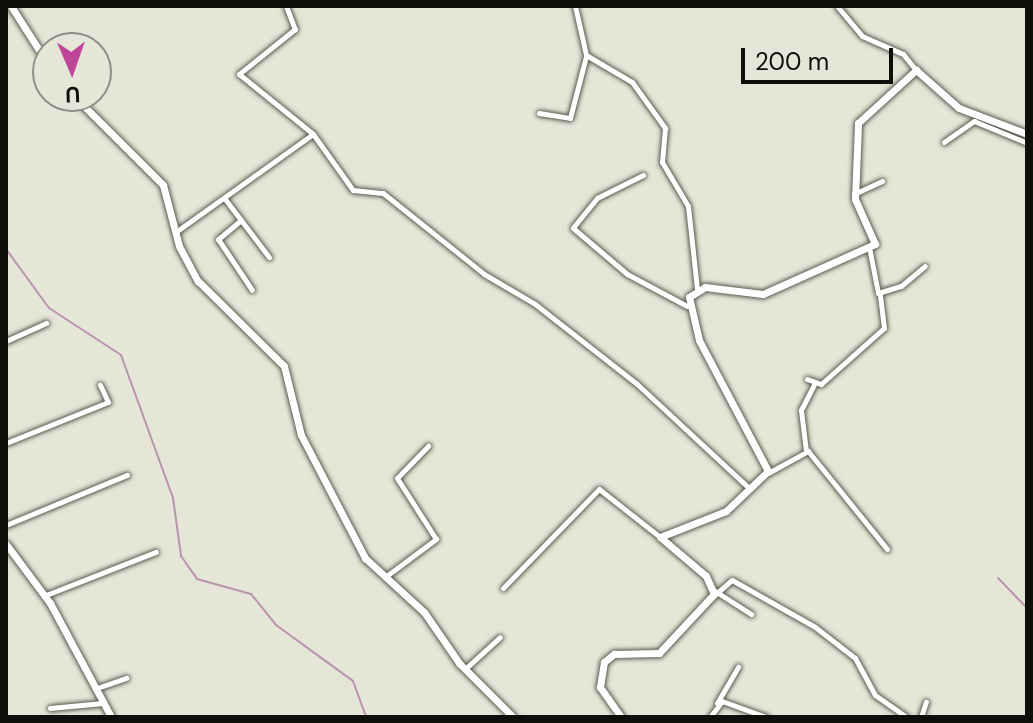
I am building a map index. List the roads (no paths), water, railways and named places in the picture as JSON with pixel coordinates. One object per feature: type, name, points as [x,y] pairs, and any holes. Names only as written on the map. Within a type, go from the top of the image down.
[{"type":"street","points":[[11,6],[32,39]]},
{"type":"street","points":[[286,6],[293,31],[239,74],[313,134],[353,190],[387,195],[484,274],[535,304],[637,384],[749,488]]},
{"type":"street","points":[[539,113],[570,118],[586,55],[575,6]]},
{"type":"street","points":[[837,6],[862,36],[903,54],[916,70],[959,108],[1027,134]]},
{"type":"street","points":[[586,55],[632,82],[665,128],[662,162],[688,206],[697,289],[687,306]]},
{"type":"street","points":[[697,289],[759,295],[869,247],[878,237],[854,194],[858,123],[916,70]]},
{"type":"street","points":[[90,112],[163,185],[192,273],[284,366],[307,449],[365,558],[428,617],[465,669],[499,695],[513,717]]},
{"type":"street","points":[[944,142],[974,121],[1027,143]]},
{"type":"street","points":[[177,231],[313,134]]},
{"type":"street","points":[[643,175],[597,198],[573,228],[627,274],[687,306],[730,386],[737,423],[768,473]]},
{"type":"street","points":[[854,194],[882,181]]},
{"type":"street","points":[[225,199],[269,257]]},
{"type":"street","points":[[241,220],[218,239],[252,290]]},
{"type":"street","points":[[869,247],[887,325],[814,385],[801,410],[806,451],[887,549]]},
{"type":"street","points":[[880,293],[925,266]]},
{"type":"street","points":[[6,341],[46,323]]},
{"type":"street","points":[[807,379],[814,385]]},
{"type":"street","points":[[6,443],[108,402],[100,385]]},
{"type":"street","points":[[384,578],[436,539],[397,478],[428,446]]},
{"type":"street","points":[[660,537],[726,511],[768,473],[806,451]]},
{"type":"street","points":[[6,525],[127,475]]},
{"type":"street","points":[[503,588],[599,489],[660,537],[716,591],[751,614]]},
{"type":"street","points":[[6,544],[46,595],[111,717]]},
{"type":"street","points":[[46,595],[156,552]]},
{"type":"street","points":[[621,717],[600,687],[604,662],[614,654],[659,653],[716,591],[732,580],[815,627],[855,658],[875,695],[907,717]]},
{"type":"street","points":[[465,669],[500,637]]},
{"type":"street","points":[[710,717],[738,667]]},
{"type":"street","points":[[97,688],[126,678]]},
{"type":"street","points":[[921,717],[926,702]]},
{"type":"street","points":[[50,708],[104,703]]},
{"type":"street","points":[[717,703],[745,708],[766,717]]},
{"type":"waterway","points":[[6,249],[49,308],[121,355],[173,498],[181,556],[197,579],[251,594],[276,625],[353,681],[366,717]]},
{"type":"waterway","points":[[998,578],[1027,608]]}]
